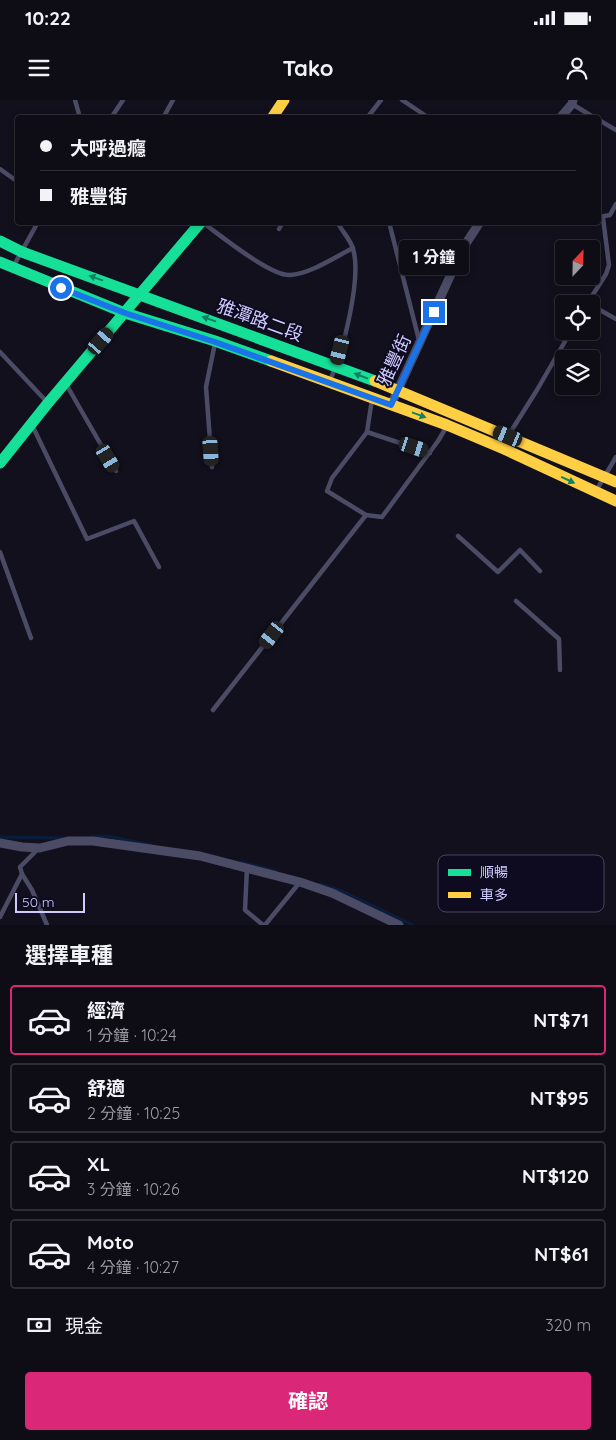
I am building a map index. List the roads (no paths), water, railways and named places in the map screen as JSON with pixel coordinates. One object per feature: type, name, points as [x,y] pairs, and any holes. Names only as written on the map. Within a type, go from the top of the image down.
[{"type":"street","points":[[274,115],[284,100]]},
{"type":"street","points":[[562,115],[572,102]]},
{"type":"street","points":[[0,463],[48,403],[142,295],[200,225]]},
{"type":"street","name":"雅豐街","points":[[391,405],[463,248],[478,225]]},
{"type":"street","name":"雅潭路二段","points":[[0,240],[22,252],[399,390],[616,482]]},
{"type":"street","name":"雅潭路二段","points":[[0,262],[125,313],[215,342],[447,425],[616,501]]},
{"type":"street","points":[[0,843],[40,848],[68,841],[93,841],[200,856],[300,882],[332,893],[399,925]]},
{"type":"lane","points":[[75,100],[79,115]]},
{"type":"lane","points":[[113,115],[123,100]]},
{"type":"lane","points":[[166,115],[173,100]]},
{"type":"lane","points":[[369,115],[381,100]]},
{"type":"lane","points":[[402,100],[425,115]]},
{"type":"lane","points":[[572,102],[591,115]]},
{"type":"lane","points":[[601,121],[616,130]]},
{"type":"lane","points":[[0,169],[15,180]]},
{"type":"lane","points":[[594,295],[606,274],[608,265],[601,217],[610,215],[616,204]]},
{"type":"lane","points":[[12,268],[36,225]]},
{"type":"lane","points":[[206,225],[265,267],[288,276],[305,272],[353,248]]},
{"type":"lane","points":[[279,229],[281,225]]},
{"type":"lane","points":[[328,383],[336,366],[356,286],[356,263],[353,248],[339,225]]},
{"type":"lane","points":[[390,225],[420,344]]},
{"type":"lane","points":[[600,310],[616,319]]},
{"type":"lane","points":[[504,449],[508,436],[566,340]]},
{"type":"lane","points":[[212,467],[206,387],[215,342]]},
{"type":"lane","points":[[0,352],[48,403]]},
{"type":"lane","points":[[65,383],[116,471]]},
{"type":"lane","points":[[372,399],[367,432],[332,478],[327,491],[366,515],[382,517],[438,441],[447,425]]},
{"type":"lane","points":[[32,423],[87,540],[134,521],[159,567]]},
{"type":"lane","points":[[367,432],[430,452]]},
{"type":"lane","points":[[596,493],[616,458]]},
{"type":"lane","points":[[213,710],[366,515]]},
{"type":"lane","points":[[458,536],[498,572],[520,550],[540,571]]},
{"type":"lane","points":[[0,552],[31,638]]},
{"type":"lane","points":[[516,601],[558,639],[560,670]]},
{"type":"lane","points":[[40,848],[20,867],[47,925]]},
{"type":"lane","points":[[247,868],[245,910],[264,925],[300,882]]},
{"type":"lane","points":[[0,917],[22,874]]},
{"type":"waterway","points":[[91,837],[107,836],[151,845]]},
{"type":"waterway","points":[[0,837],[62,838]]},
{"type":"waterway","points":[[241,862],[276,871]]},
{"type":"waterway","points":[[320,884],[342,891],[413,925]]}]
